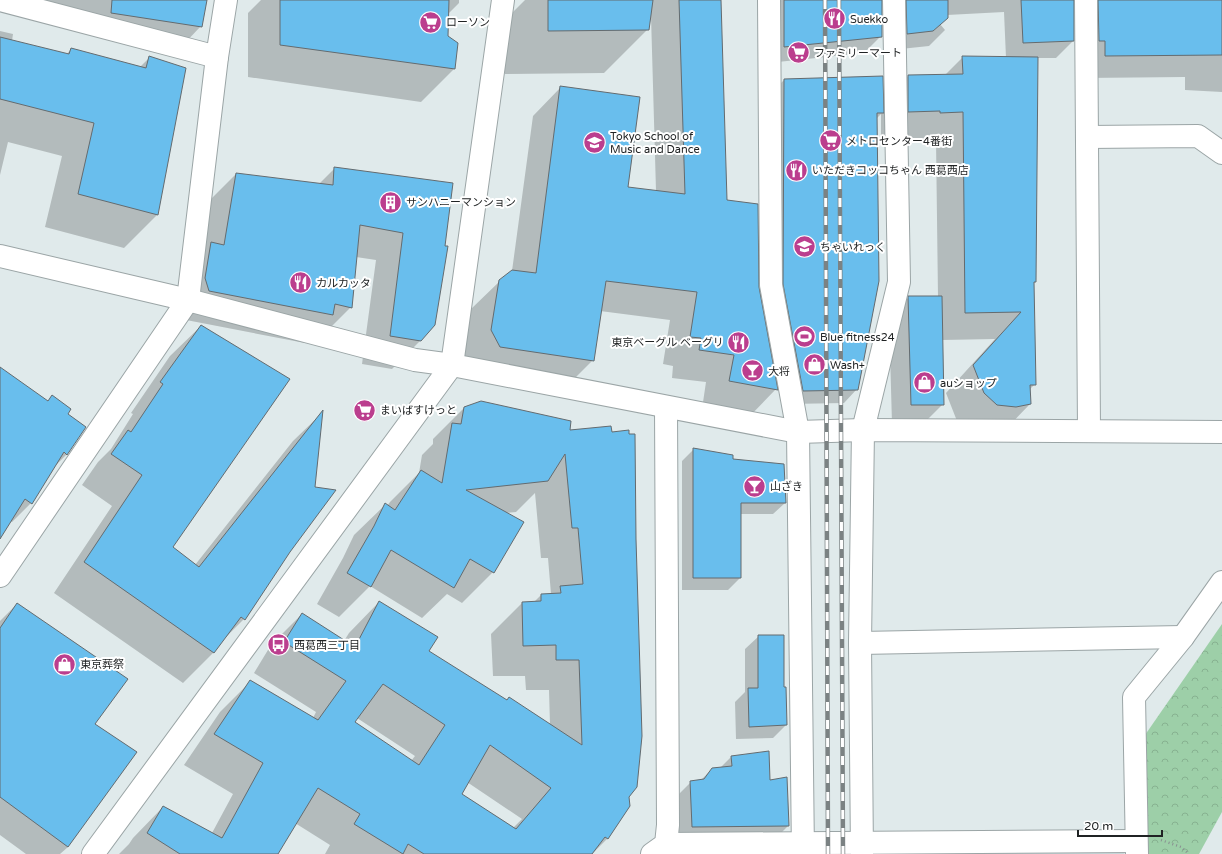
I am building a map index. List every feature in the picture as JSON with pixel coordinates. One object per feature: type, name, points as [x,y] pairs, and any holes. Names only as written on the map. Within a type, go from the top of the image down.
[{"type":"street","points":[[0,0],[50,6],[217,57]]},
{"type":"street","points":[[0,576],[188,300],[217,57],[226,0]]},
{"type":"street","points":[[93,854],[452,366],[503,0]]},
{"type":"street","points":[[769,0],[771,285],[798,432],[803,848]]},
{"type":"street","points":[[862,848],[860,643],[863,430],[899,282],[894,0]]},
{"type":"street","points":[[1086,0],[1089,430]]},
{"type":"street","points":[[1087,137],[1198,136],[1222,154]]},
{"type":"street","points":[[0,256],[188,300],[415,360],[798,432],[863,430],[1089,430],[1222,432]]},
{"type":"street","points":[[666,407],[668,825],[659,849],[1136,847],[1134,697],[1183,637],[1222,582]]},
{"type":"street","points":[[860,643],[1183,637]]},
{"type":"shaded area","points":[[1124,852],[1124,854],[870,854],[870,853]]},
{"type":"green space","points":[[1222,624],[1222,812],[1199,854],[1148,854],[1145,735]]},
{"type":"building","points":[[112,0],[207,0],[202,27],[111,13]]},
{"type":"building","points":[[280,0],[449,0],[448,36],[458,43],[455,69],[280,45]]},
{"type":"building","points":[[548,0],[653,0],[649,30],[548,31]]},
{"type":"building","points":[[679,0],[721,0],[727,200],[758,204],[759,287],[778,390],[729,381],[734,355],[699,350],[701,338],[690,337],[697,292],[606,281],[594,361],[500,347],[491,330],[499,280],[512,270],[536,273],[560,86],[640,97],[628,187],[685,194]]},
{"type":"building","points":[[784,0],[882,0],[882,37],[784,47]]},
{"type":"building","points":[[906,0],[948,0],[948,18],[933,31],[907,34]]},
{"type":"building","points":[[1021,0],[1074,0],[1074,41],[1023,43]]},
{"type":"building","points":[[1098,0],[1222,0],[1222,55],[1105,56],[1105,41],[1099,41]]},
{"type":"building","points":[[0,37],[69,54],[71,48],[146,68],[149,56],[186,68],[158,215],[78,194],[94,123],[0,99]]},
{"type":"building","points":[[962,56],[1038,57],[1036,282],[1034,282],[1036,385],[1030,385],[1031,404],[1016,407],[997,405],[984,393],[973,365],[1021,312],[965,313],[963,112],[908,112],[908,75],[963,74]]},
{"type":"building","name":"メトロセンター4番街","points":[[883,76],[884,113],[877,113],[879,281],[858,390],[803,391],[783,284],[784,79]]},
{"type":"building","points":[[334,167],[453,183],[445,246],[448,246],[435,325],[421,341],[390,336],[403,233],[360,225],[352,308],[335,304],[333,315],[209,291],[205,278],[211,242],[224,245],[236,173],[333,185]]},
{"type":"building","points":[[908,296],[942,296],[944,405],[911,405]]},
{"type":"building","points":[[201,325],[290,379],[173,547],[199,567],[323,410],[315,487],[336,490],[290,552],[245,620],[241,617],[214,653],[84,562],[142,475],[111,454],[128,430],[131,432],[163,384],[160,382]]},
{"type":"building","points":[[0,367],[48,401],[52,395],[71,409],[68,414],[86,427],[67,455],[64,452],[32,504],[25,499],[0,539]]},
{"type":"building","points":[[481,401],[571,421],[570,430],[611,426],[612,432],[629,430],[629,434],[635,434],[636,539],[642,736],[637,787],[629,797],[630,806],[608,839],[605,837],[592,854],[424,854],[408,844],[403,854],[354,824],[360,814],[318,788],[278,854],[180,854],[147,833],[163,806],[222,838],[263,763],[214,734],[250,680],[318,720],[346,681],[284,642],[302,613],[355,647],[379,601],[438,637],[429,651],[507,700],[509,697],[582,745],[579,660],[556,660],[556,645],[523,646],[522,602],[541,601],[541,594],[561,593],[560,586],[583,584],[578,528],[572,528],[565,454],[548,481],[466,490],[524,522],[494,573],[470,559],[454,588],[391,550],[371,587],[347,573],[374,526],[385,503],[395,510],[421,470],[442,483],[452,423],[461,424],[464,407]],"holes":[[[383,684],[445,725],[419,765],[355,722]],[[490,745],[551,788],[516,829],[462,794]]]},
{"type":"building","points":[[693,448],[733,455],[733,459],[784,464],[786,503],[741,503],[741,578],[693,578]]},
{"type":"building","points":[[17,603],[128,679],[95,724],[137,752],[68,847],[0,797],[0,628]]},
{"type":"building","points":[[758,635],[784,635],[784,687],[786,687],[787,725],[749,727],[748,688],[758,688]]},
{"type":"building","points":[[769,751],[770,780],[787,777],[789,826],[692,827],[690,781],[704,779],[712,768],[732,766],[731,756]]},
{"type":"railway","points":[[825,0],[828,854]]},
{"type":"railway","points":[[839,0],[843,854]]},
{"type":"place","name":"Suekko","points":[[834,19]]},
{"type":"place","name":"ローソン","points":[[431,22]]},
{"type":"place","name":"ファミリーマート","points":[[799,53]]},
{"type":"place","name":"メトロセンター4番街","points":[[831,141]]},
{"type":"place","name":"Tokyo School of Music and Dance","points":[[594,142]]},
{"type":"place","name":"いただきコッコちゃん 西葛西店","points":[[797,170]]},
{"type":"place","name":"サンハニーマンション","points":[[391,202]]},
{"type":"place","name":"ちゃいれっく","points":[[804,247]]},
{"type":"place","name":"カルカッタ","points":[[301,283]]},
{"type":"place","name":"Blue fitness24","points":[[805,337]]},
{"type":"place","name":"東京ベーグル ベーグリ","points":[[739,342]]},
{"type":"place","name":"Wash+","points":[[814,365]]},
{"type":"place","name":"大将","points":[[752,371]]},
{"type":"place","name":"auショップ","points":[[925,383]]},
{"type":"place","name":"まいばすけっと","points":[[364,410]]},
{"type":"place","name":"山ざき","points":[[754,486]]},
{"type":"place","name":"西葛西三丁目","points":[[278,645]]},
{"type":"place","name":"東京葬祭","points":[[64,664]]}]
